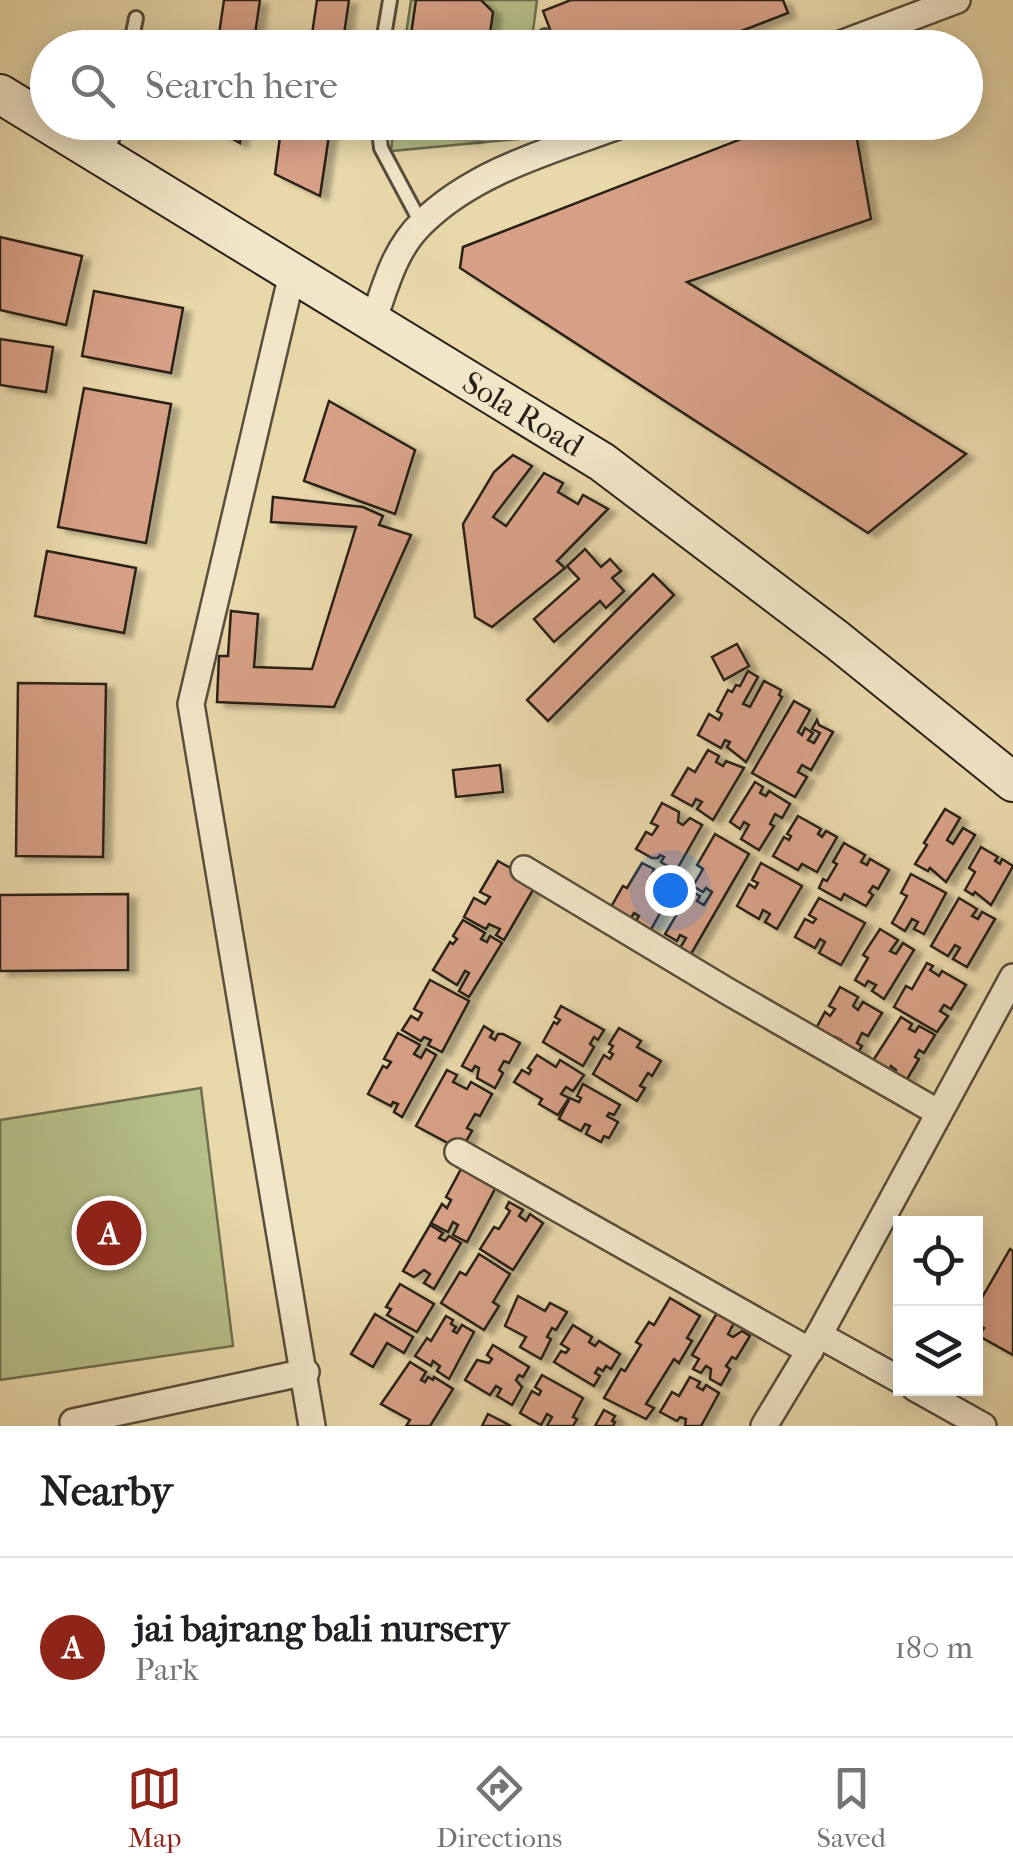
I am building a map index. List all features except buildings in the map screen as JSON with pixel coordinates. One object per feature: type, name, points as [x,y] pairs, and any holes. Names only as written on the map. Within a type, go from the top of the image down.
[{"type":"main road","points":[[0,71],[30,89]]},
{"type":"main road","name":"Sola Road","points":[[0,94],[30,112]]},
{"type":"main road","name":"Sola Road","points":[[75,140],[602,462],[837,640],[1013,782]]},
{"type":"main road","name":"Sola Road","points":[[123,140],[379,304],[634,455],[1013,755]]},
{"type":"street","points":[[878,30],[957,0]]},
{"type":"street","points":[[379,304],[390,271],[422,223],[451,200],[500,172],[581,140]]},
{"type":"street","points":[[292,274],[191,704],[306,1372],[312,1426]]},
{"type":"street","points":[[524,870],[939,1114]]},
{"type":"street","points":[[764,1426],[814,1343],[1013,977]]},
{"type":"street","points":[[458,1152],[814,1343],[893,1377]]},
{"type":"street","points":[[74,1422],[306,1372]]},
{"type":"street","points":[[929,1396],[982,1426]]},
{"type":"lane","points":[[385,30],[390,0]]},
{"type":"lane","points":[[134,30],[136,18]]},
{"type":"lane","points":[[380,140],[422,223]]},
{"type":"lane","points":[[549,140],[549,152]]},
{"type":"green space","points":[[411,0],[537,0],[533,30],[407,30]]},
{"type":"green space","points":[[392,140],[508,140],[391,151]]},
{"type":"green space","points":[[201,1088],[233,1346],[0,1380],[0,1120]]},
{"type":"place","name":"jai bajrang bali nursery","points":[[109,1233]]}]
